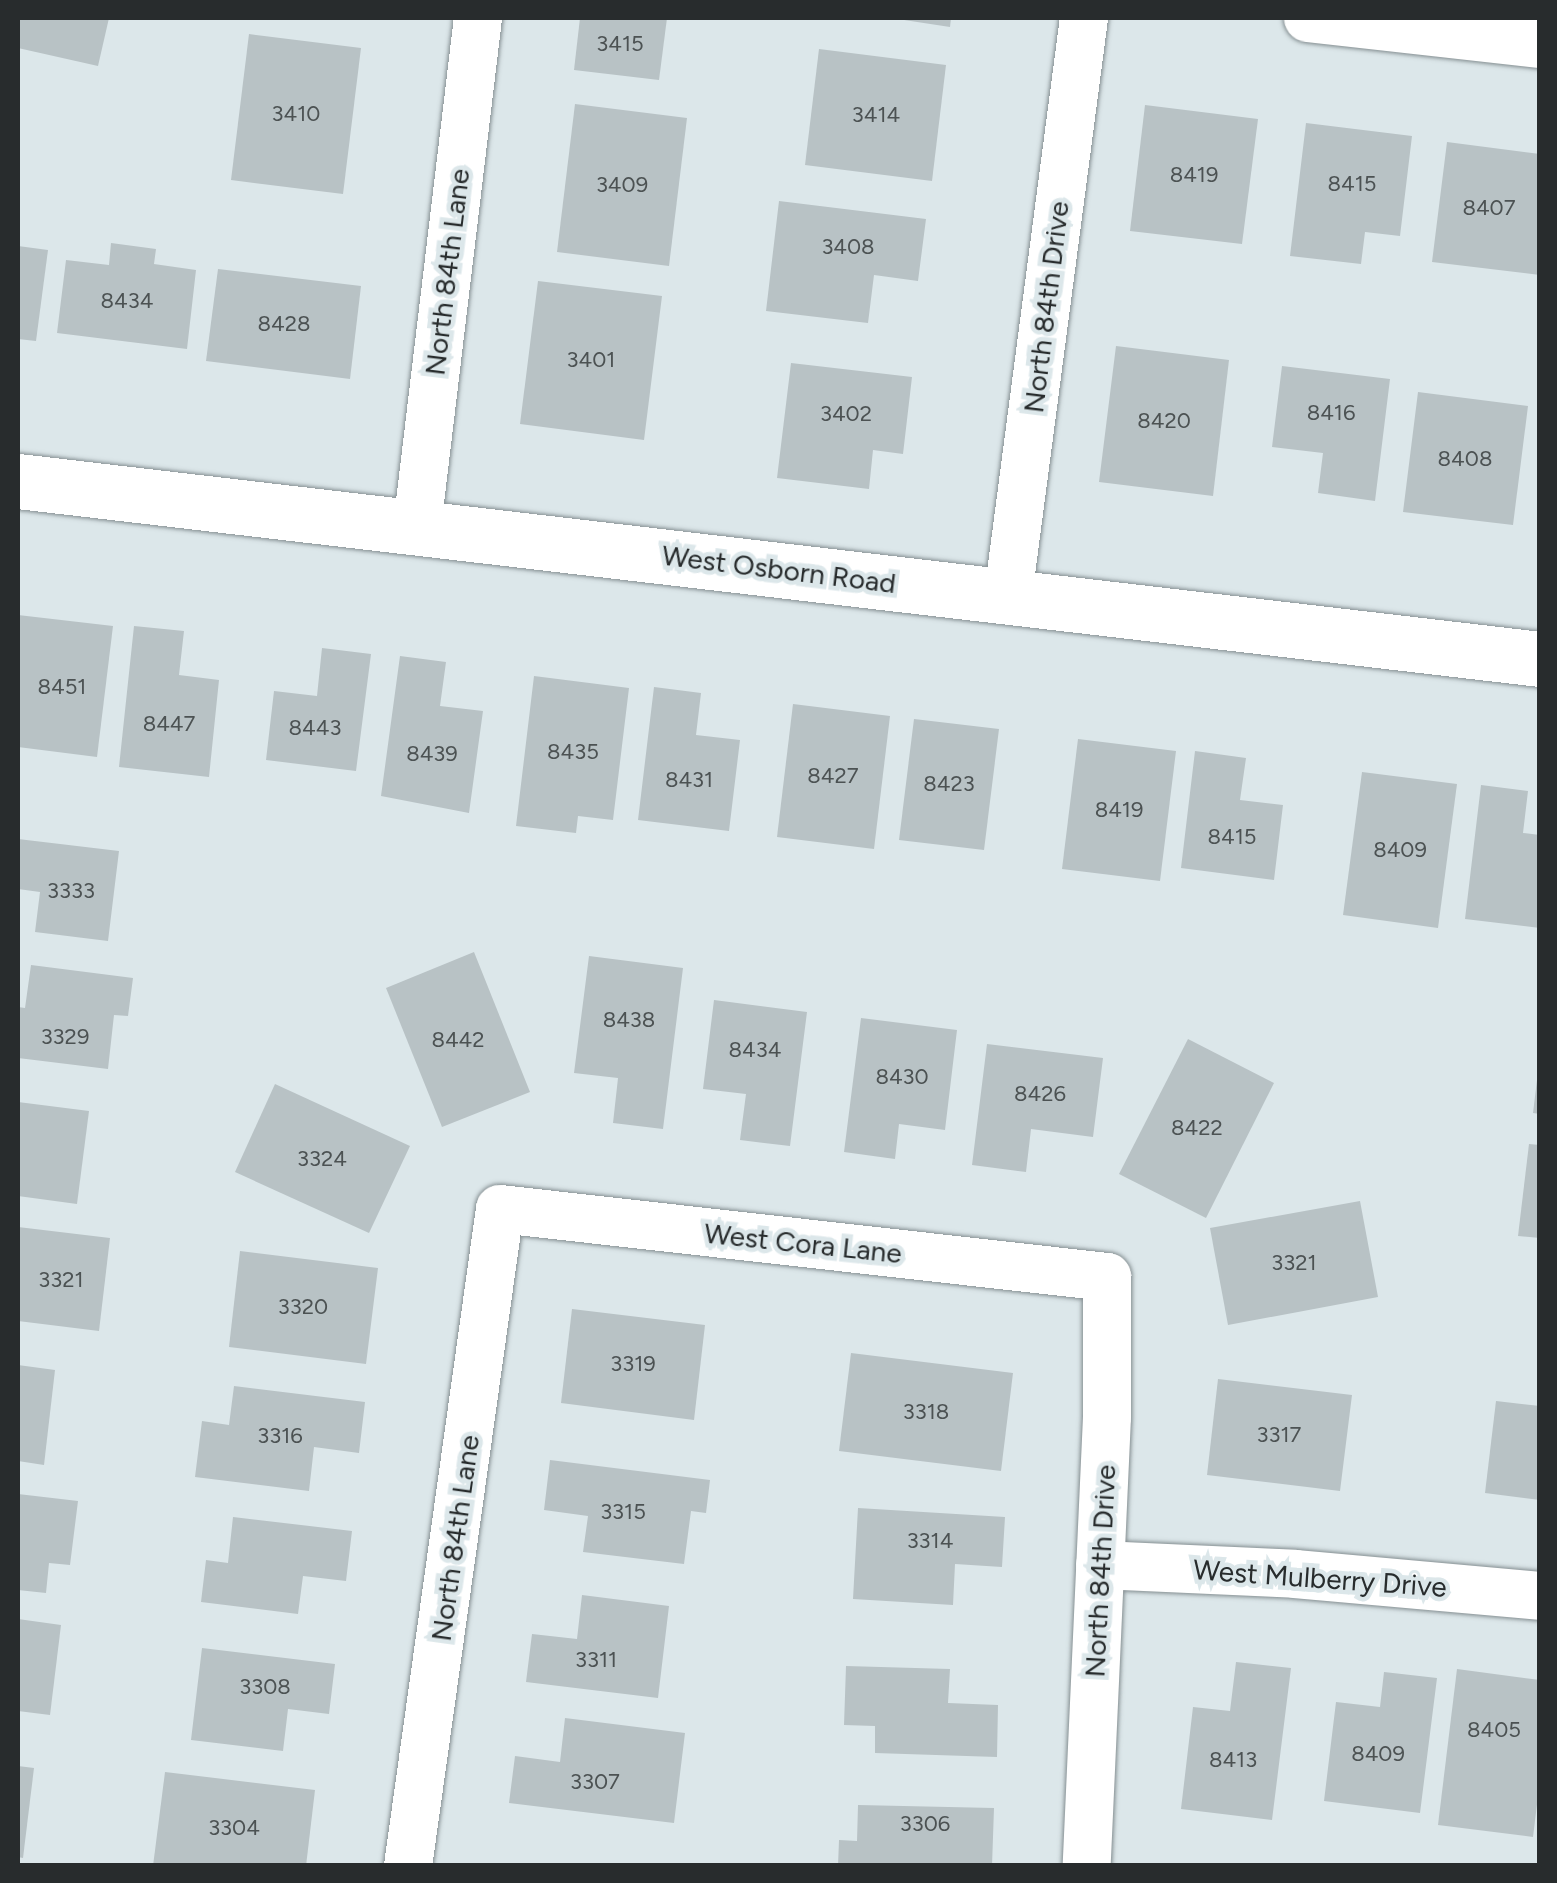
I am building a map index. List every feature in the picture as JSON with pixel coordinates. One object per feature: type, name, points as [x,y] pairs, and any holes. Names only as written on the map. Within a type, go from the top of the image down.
[{"type":"street","name":"North 84th Lane","points":[[417,527],[478,18]]},
{"type":"street","name":"North 84th Drive","points":[[1008,596],[1084,18]]},
{"type":"street","points":[[1308,18],[1540,44]]},
{"type":"street","name":"West Osborn Road","points":[[18,481],[1540,659]]},
{"type":"street","name":"North 84th Lane","points":[[408,1866],[500,1209]]},
{"type":"street","name":"West Cora Lane","points":[[500,1209],[1107,1277]]},
{"type":"street","name":"North 84th Drive","points":[[1086,1866],[1107,1417],[1107,1277]]},
{"type":"street","name":"West Mulberry Drive","points":[[1100,1566],[1295,1574],[1540,1596]]},
{"type":"building","points":[[18,18],[109,18],[98,66],[18,48]]},
{"type":"building","points":[[580,18],[667,18],[659,80],[574,70]]},
{"type":"building","points":[[891,18],[951,18],[950,27]]},
{"type":"building","points":[[249,34],[361,48],[343,194],[231,180]]},
{"type":"building","points":[[819,49],[946,65],[932,181],[805,165]]},
{"type":"building","points":[[575,104],[687,118],[669,266],[557,252]]},
{"type":"building","points":[[1145,105],[1258,119],[1242,244],[1130,231]]},
{"type":"building","points":[[1306,123],[1412,136],[1400,236],[1365,232],[1361,264],[1290,256]]},
{"type":"building","points":[[1447,142],[1540,154],[1540,275],[1432,262]]},
{"type":"building","points":[[779,201],[926,219],[918,281],[874,275],[868,323],[766,311]]},
{"type":"building","points":[[111,243],[156,249],[154,264],[196,270],[187,349],[57,333],[66,260],[109,265]]},
{"type":"building","points":[[18,246],[48,250],[36,341],[18,339]]},
{"type":"building","points":[[218,269],[361,286],[350,379],[206,361]]},
{"type":"building","points":[[538,281],[662,296],[644,440],[520,424]]},
{"type":"building","points":[[1116,346],[1229,360],[1213,496],[1099,482]]},
{"type":"building","points":[[791,363],[912,377],[903,454],[873,450],[869,489],[777,478]]},
{"type":"building","points":[[1282,366],[1390,379],[1375,501],[1318,493],[1323,453],[1272,447]]},
{"type":"building","points":[[1418,392],[1528,406],[1513,525],[1403,512]]},
{"type":"building","points":[[18,615],[113,626],[97,757],[18,747]]},
{"type":"building","points":[[134,626],[184,631],[179,675],[219,680],[209,777],[119,767]]},
{"type":"building","points":[[322,648],[371,654],[356,771],[266,760],[274,691],[317,696]]},
{"type":"building","points":[[400,656],[446,662],[440,706],[483,711],[469,813],[381,796]]},
{"type":"building","points":[[534,676],[629,688],[613,820],[578,816],[576,833],[516,826]]},
{"type":"building","points":[[654,687],[701,693],[696,735],[740,740],[729,831],[638,820]]},
{"type":"building","points":[[793,704],[890,716],[874,849],[777,837]]},
{"type":"building","points":[[914,719],[999,729],[984,850],[899,840]]},
{"type":"building","points":[[1078,739],[1176,751],[1160,881],[1062,869]]},
{"type":"building","points":[[1195,751],[1246,758],[1240,800],[1283,805],[1274,880],[1181,868]]},
{"type":"building","points":[[1362,772],[1457,784],[1438,928],[1343,915]]},
{"type":"building","points":[[1481,785],[1528,791],[1523,833],[1540,835],[1540,928],[1465,919]]},
{"type":"building","points":[[18,839],[119,851],[108,941],[35,932],[40,892],[18,889]]},
{"type":"building","points":[[474,952],[530,1092],[442,1127],[386,988]]},
{"type":"building","points":[[589,956],[683,968],[663,1129],[613,1123],[618,1078],[574,1073]]},
{"type":"building","points":[[31,965],[133,978],[128,1016],[114,1015],[108,1069],[18,1058],[18,1007],[25,1008]]},
{"type":"building","points":[[714,1000],[807,1012],[790,1146],[740,1140],[746,1094],[703,1089]]},
{"type":"building","points":[[861,1018],[957,1030],[945,1130],[899,1124],[895,1159],[844,1152]]},
{"type":"building","points":[[1188,1039],[1274,1083],[1206,1218],[1119,1174]]},
{"type":"building","points":[[987,1044],[1103,1058],[1093,1137],[1031,1129],[1026,1172],[972,1165]]},
{"type":"building","points":[[1540,1080],[1540,1114],[1533,1113]]},
{"type":"building","points":[[275,1084],[410,1146],[369,1233],[235,1172]]},
{"type":"building","points":[[18,1102],[89,1111],[77,1204],[18,1196]]},
{"type":"building","points":[[1529,1144],[1540,1145],[1540,1238],[1518,1236]]},
{"type":"building","points":[[1360,1201],[1378,1297],[1228,1325],[1210,1228]]},
{"type":"building","points":[[18,1227],[110,1238],[99,1331],[18,1321]]},
{"type":"building","points":[[240,1251],[378,1268],[366,1364],[229,1347]]},
{"type":"building","points":[[572,1309],[705,1325],[694,1420],[561,1403]]},
{"type":"building","points":[[851,1353],[1013,1373],[1001,1471],[839,1451]]},
{"type":"building","points":[[18,1365],[55,1370],[44,1465],[18,1461]]},
{"type":"building","points":[[1218,1379],[1352,1395],[1340,1491],[1207,1475]]},
{"type":"building","points":[[234,1386],[365,1402],[359,1453],[314,1447],[309,1491],[195,1477],[202,1421],[229,1425]]},
{"type":"building","points":[[1496,1401],[1540,1406],[1540,1500],[1485,1493]]},
{"type":"building","points":[[550,1460],[710,1480],[706,1513],[691,1511],[684,1564],[583,1552],[588,1516],[544,1510]]},
{"type":"building","points":[[18,1494],[78,1501],[70,1565],[49,1563],[46,1593],[18,1590]]},
{"type":"building","points":[[858,1508],[1005,1517],[1002,1567],[955,1564],[953,1605],[853,1599]]},
{"type":"building","points":[[233,1517],[352,1531],[346,1581],[303,1576],[298,1614],[201,1602],[206,1560],[228,1563]]},
{"type":"building","points":[[582,1595],[669,1606],[658,1698],[526,1682],[532,1634],[577,1639]]},
{"type":"building","points":[[18,1619],[61,1625],[50,1715],[18,1711]]},
{"type":"building","points":[[202,1648],[335,1664],[329,1714],[288,1709],[283,1751],[191,1740]]},
{"type":"building","points":[[1236,1662],[1291,1668],[1272,1820],[1181,1809],[1193,1707],[1230,1711]]},
{"type":"building","points":[[846,1666],[950,1669],[948,1703],[998,1705],[997,1757],[875,1753],[875,1726],[844,1725]]},
{"type":"building","points":[[1457,1669],[1540,1680],[1540,1780],[1533,1837],[1438,1825]]},
{"type":"building","points":[[1384,1672],[1437,1678],[1420,1813],[1324,1801],[1336,1702],[1380,1707]]},
{"type":"building","points":[[565,1718],[685,1733],[674,1823],[509,1803],[515,1756],[560,1762]]},
{"type":"building","points":[[18,1766],[34,1768],[23,1858],[18,1857]]},
{"type":"building","points":[[165,1772],[315,1790],[306,1866],[153,1866]]},
{"type":"building","points":[[858,1805],[994,1808],[992,1866],[838,1866],[839,1840],[857,1841]]}]
